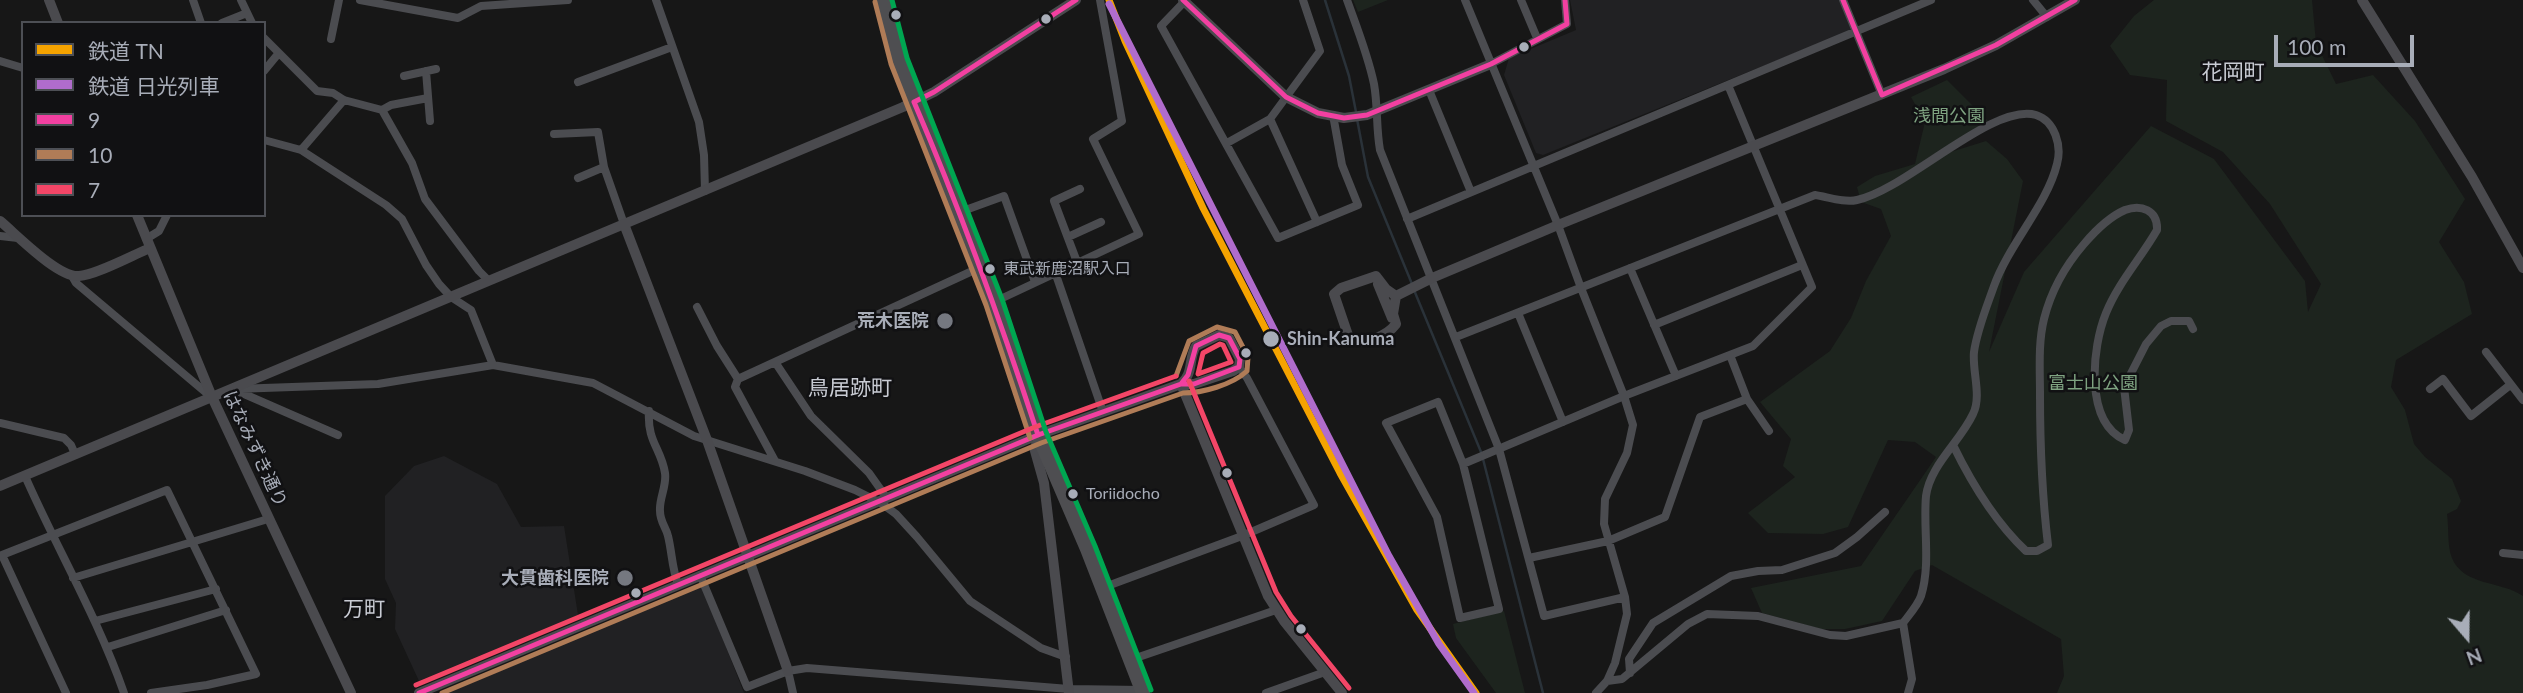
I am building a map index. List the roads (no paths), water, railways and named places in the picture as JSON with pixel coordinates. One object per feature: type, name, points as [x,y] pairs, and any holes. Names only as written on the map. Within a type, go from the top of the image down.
[{"type":"highway","points":[[883,0],[899,61],[981,267],[1038,435],[1142,692]]},
{"type":"street","points":[[49,0],[57,21]]},
{"type":"street","points":[[193,0],[200,21]]},
{"type":"street","points":[[241,0],[251,21]]},
{"type":"street","points":[[331,39],[339,0]]},
{"type":"street","points":[[360,0],[403,4],[458,18],[481,3],[568,0]]},
{"type":"street","points":[[656,0],[699,122],[704,155],[705,191]]},
{"type":"street","points":[[0,486],[914,102],[934,92],[1076,0]]},
{"type":"street","points":[[994,302],[1139,234],[1093,139],[1122,121],[1101,0]]},
{"type":"street","points":[[1338,117],[1342,165],[1358,205],[1278,238],[1161,26],[1185,0],[1286,97],[1304,108],[1338,117],[1373,113],[1491,64],[1567,24],[1565,0]]},
{"type":"street","points":[[1227,143],[1270,119],[1320,51],[1303,0]]},
{"type":"street","points":[[1347,0],[1364,47],[1380,150],[1429,281],[1456,337],[1499,449],[1544,616],[1625,597]]},
{"type":"street","points":[[1465,0],[1558,225],[1633,425],[1627,453],[1605,499],[1604,524],[1625,597],[1627,614],[1615,663],[1607,681],[1596,693]]},
{"type":"street","points":[[1521,0],[1537,38]]},
{"type":"street","points":[[1843,0],[1882,95]]},
{"type":"street","points":[[1407,219],[1931,0]]},
{"type":"street","points":[[2033,0],[2047,17]]},
{"type":"street","points":[[1395,326],[1389,332],[1362,342],[1354,342],[1349,338],[1334,293],[1376,276],[1386,289],[1400,294],[1558,225],[1882,95],[1986,50],[2075,0]]},
{"type":"street","points":[[2362,0],[2472,177],[2523,268]]},
{"type":"street","points":[[227,21],[247,13]]},
{"type":"street","points":[[266,40],[317,91],[333,93],[344,100],[382,110],[391,105],[428,98]]},
{"type":"street","points":[[578,82],[672,47]]},
{"type":"street","points":[[266,69],[278,54]]},
{"type":"street","points":[[0,61],[21,67]]},
{"type":"street","points":[[404,76],[436,69]]},
{"type":"street","points":[[426,71],[430,121]]},
{"type":"street","points":[[1463,464],[1624,396],[1753,346],[1812,287],[1728,85]]},
{"type":"street","points":[[1429,90],[1471,192]]},
{"type":"street","points":[[301,150],[344,100]]},
{"type":"street","points":[[382,110],[412,163],[425,200],[489,281]]},
{"type":"street","points":[[1456,337],[1815,195],[1856,201],[1876,193],[1911,175],[1992,122],[2033,114],[2054,131],[2058,143],[2058,163],[1995,284],[1974,349],[1973,372],[1977,402],[1974,413],[1939,464],[1926,494],[1927,556],[1920,598],[1903,623],[1846,636],[1829,635],[1758,617],[1707,614],[1688,624],[1622,679],[1607,681]]},
{"type":"street","points":[[1270,119],[1317,222]]},
{"type":"street","points":[[554,134],[598,132],[604,167],[749,554],[793,693]]},
{"type":"street","points":[[266,141],[301,150],[386,205],[402,219],[426,265],[451,297],[471,310],[493,365]]},
{"type":"street","points":[[578,178],[604,167]]},
{"type":"street","points":[[1077,262],[1055,201],[1080,189]]},
{"type":"street","points":[[960,212],[1004,196],[1035,282]]},
{"type":"street","points":[[1954,445],[1981,496],[2012,538],[2026,551],[2037,551],[2048,545],[2040,435],[2043,322],[2057,282],[2073,257],[2094,233],[2117,214],[2133,207],[2142,207],[2155,216],[2158,230],[2123,281],[2105,314],[2094,377],[2098,405],[2104,422],[2113,435],[2125,440],[2129,430],[2124,387],[2154,331],[2171,321],[2189,321],[2193,329]]},
{"type":"street","name":"はなみずき通り","points":[[137,217],[212,397],[351,693]]},
{"type":"street","points":[[0,220],[59,270],[72,276],[86,275],[148,243],[166,217]]},
{"type":"street","points":[[1068,237],[1101,222]]},
{"type":"street","points":[[0,236],[21,238]]},
{"type":"street","points":[[1654,325],[1802,265]]},
{"type":"street","points":[[775,461],[734,387],[738,379],[981,267]]},
{"type":"street","points":[[1630,268],[1676,376]]},
{"type":"street","points":[[1055,272],[1102,412]]},
{"type":"street","points":[[72,276],[212,397]]},
{"type":"street","points":[[1367,278],[1379,285],[1395,326]]},
{"type":"street","points":[[1395,326],[1393,312],[1400,294]]},
{"type":"street","points":[[697,307],[738,379]]},
{"type":"street","points":[[1518,313],[1563,422]]},
{"type":"street","points":[[419,693],[1038,435],[1181,384],[1191,369],[1196,346],[1219,335],[1231,340],[1240,359],[1239,367],[1314,505],[1242,536],[1102,588]]},
{"type":"street","points":[[2486,352],[2523,400]]},
{"type":"street","points":[[1730,355],[1747,400],[1769,431]]},
{"type":"street","points":[[775,362],[811,416],[869,473],[881,499],[910,529],[970,601],[1041,648],[1066,657]]},
{"type":"street","points":[[232,389],[378,384],[493,365],[593,383],[694,436],[775,461],[881,499]]},
{"type":"street","points":[[1181,384],[1186,386],[1206,381],[1239,367]]},
{"type":"street","points":[[1191,369],[1206,381]]},
{"type":"street","points":[[2430,389],[2443,379],[2471,416],[2510,385]]},
{"type":"street","points":[[1181,384],[1262,585],[1276,610],[1342,693]]},
{"type":"street","points":[[232,389],[338,436]]},
{"type":"street","points":[[1529,558],[1608,541],[1665,517],[1700,417],[1747,400]]},
{"type":"street","points":[[1438,402],[1463,464],[1499,609],[1460,618],[1437,517],[1386,423],[1438,402]]},
{"type":"street","points":[[649,411],[647,429],[665,472],[659,508],[661,526],[667,532],[678,584]]},
{"type":"street","points":[[0,423],[64,438],[75,454]]},
{"type":"street","points":[[1038,435],[1035,451],[1044,483],[1069,691]]},
{"type":"street","points":[[25,476],[51,535],[108,647],[124,693]]},
{"type":"street","points":[[66,693],[2,555],[167,489],[256,674],[151,693]]},
{"type":"street","points":[[1630,673],[1629,659],[1653,623],[1731,576],[1758,570],[1782,570],[1835,552],[1885,512]]},
{"type":"street","points":[[73,578],[268,519]]},
{"type":"street","points":[[2503,553],[2523,555]]},
{"type":"street","points":[[700,575],[747,687],[788,671],[807,668],[1069,691],[1142,692]]},
{"type":"street","points":[[95,621],[216,590]]},
{"type":"street","points":[[108,647],[226,610]]},
{"type":"street","points":[[1130,660],[1276,610]]},
{"type":"street","points":[[1903,623],[1912,679],[1908,693]]},
{"type":"street","points":[[1266,693],[1325,672]]},
{"type":"waterway","points":[[1325,0],[1349,76],[1356,112]]},
{"type":"waterway","points":[[1357,119],[1368,177],[1412,284]]},
{"type":"waterway","points":[[1414,290],[1481,452]]},
{"type":"waterway","points":[[1483,459],[1543,693]]},
{"type":"rail line","name":"TN","points":[[1109,0],[1125,41],[1203,208],[1340,473],[1417,610],[1476,693]]},
{"type":"rail line","name":"日光列車","points":[[1109,4],[1389,556],[1439,644],[1474,693]]},
{"type":"place","name":"東武新鹿沼駅入口","points":[[990,269]]},
{"type":"place","name":"荒木医院","points":[[945,321]]},
{"type":"place","name":"Shin-Kanuma","points":[[1271,339]]},
{"type":"place","name":"Toriidocho","points":[[1073,494]]},
{"type":"place","name":"大貫歯科医院","points":[[625,578]]},
{"type":"district","name":"花岡町","points":[[2233,72]]},
{"type":"district","name":"鳥居跡町","points":[[850,388]]},
{"type":"district","name":"万町","points":[[364,609]]},
{"type":"park label","name":"浅間公園","points":[[1949,116]]},
{"type":"park label","name":"富士山公園","points":[[2093,383]]}]
